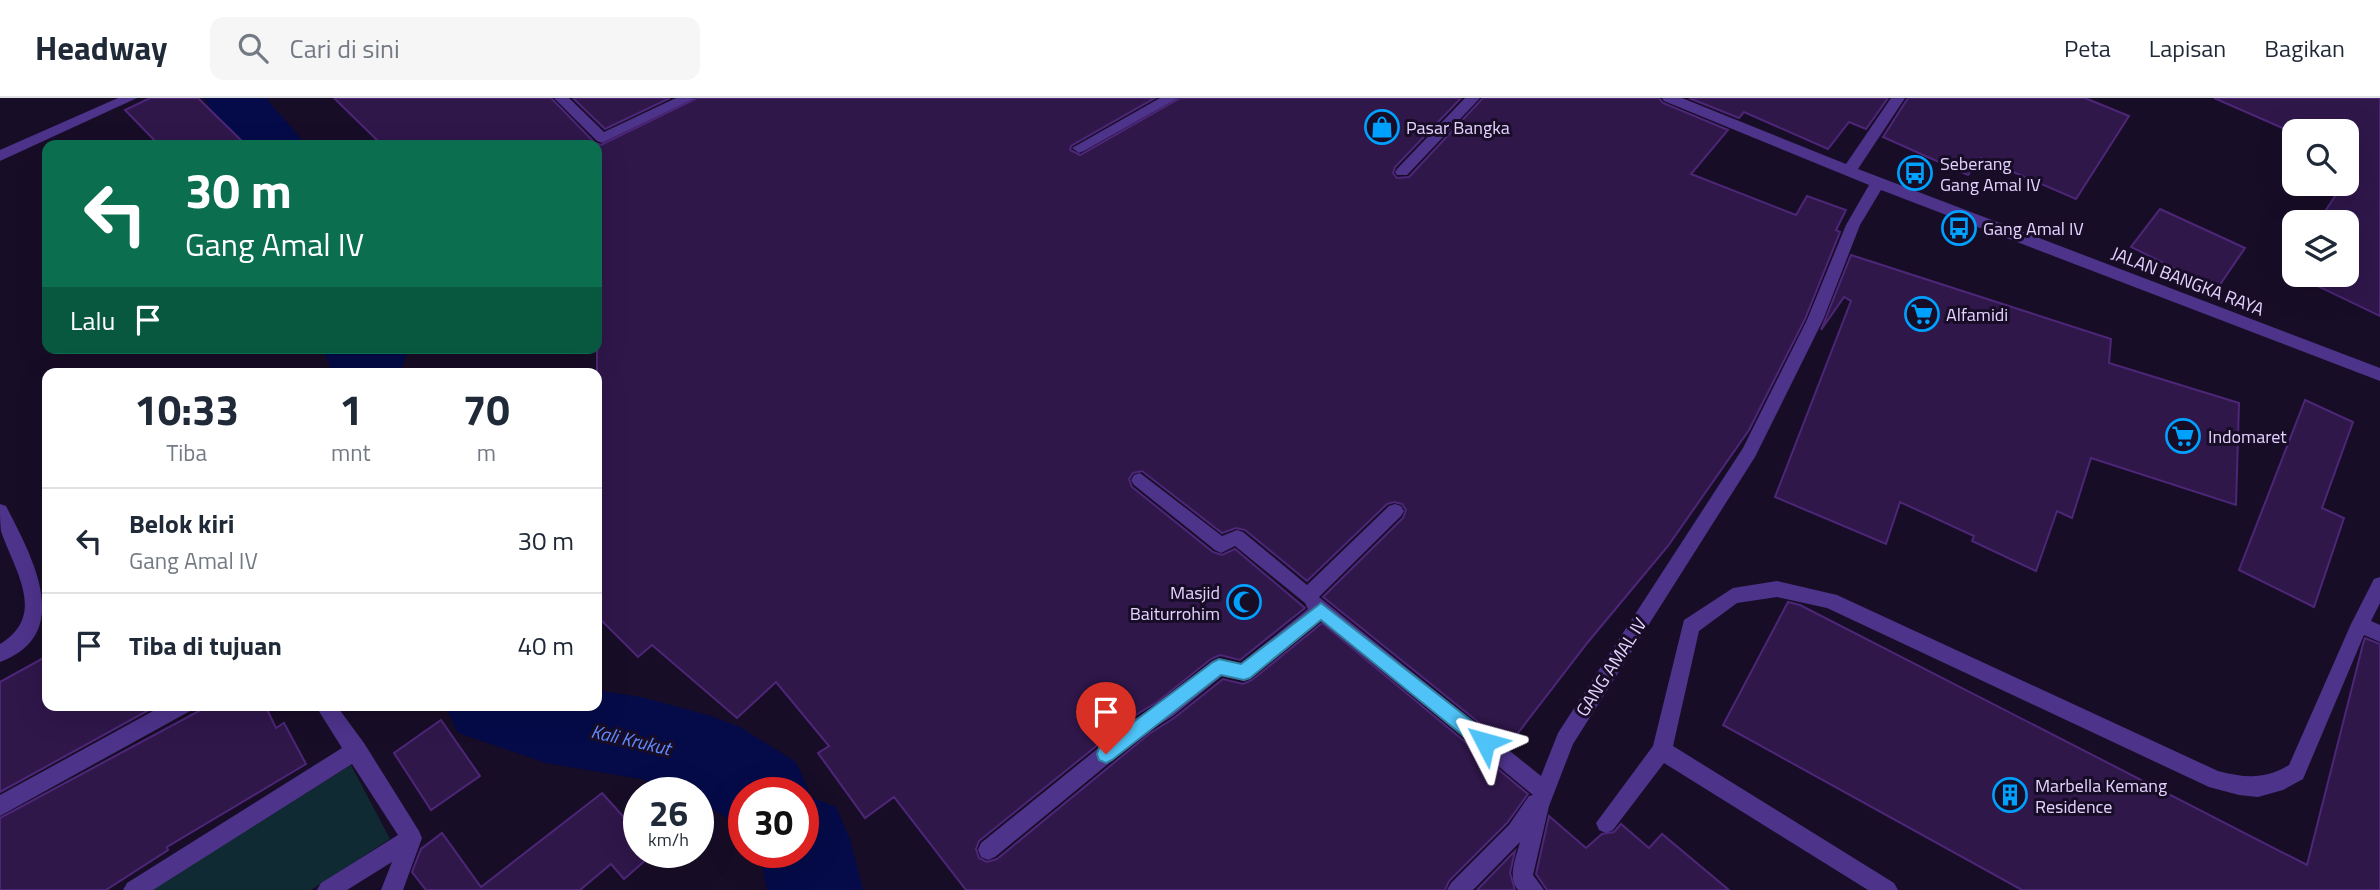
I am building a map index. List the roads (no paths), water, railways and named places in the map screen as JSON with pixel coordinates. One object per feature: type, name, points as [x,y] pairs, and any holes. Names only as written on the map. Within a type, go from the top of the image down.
[{"type":"street","points":[[0,156],[130,98]]},
{"type":"street","points":[[561,98],[602,138],[688,98]]},
{"type":"street","points":[[1079,148],[1171,98]]},
{"type":"street","points":[[1402,172],[1473,98]]},
{"type":"street","name":"JALAN BANGKA RAYA","points":[[1669,98],[1878,183],[2380,375]]},
{"type":"street","points":[[1849,171],[1898,98]]},
{"type":"street","name":"GANG AMAL IV","points":[[1544,791],[1565,739],[1749,452],[1815,320],[1853,225],[1878,183]]},
{"type":"street","points":[[1140,480],[1221,544],[1237,537],[1544,791]]},
{"type":"street","points":[[0,511],[18,548],[34,595],[27,634],[16,645],[0,654]]},
{"type":"street","points":[[988,850],[1140,726],[1166,710],[1219,667],[1244,672],[1314,603],[1395,511]]},
{"type":"street","points":[[1606,823],[1662,750],[1691,626],[1733,596],[1777,589],[1830,601],[2216,780],[2250,789],[2278,785],[2296,772],[2360,624],[2380,585]]},
{"type":"street","points":[[2360,624],[2380,634]]},
{"type":"street","points":[[0,806],[172,711]]},
{"type":"street","points":[[329,711],[412,838]]},
{"type":"street","points":[[134,890],[357,750]]},
{"type":"street","points":[[1662,750],[1887,890]]},
{"type":"street","points":[[1458,890],[1516,832],[1544,791]]},
{"type":"street","points":[[1533,890],[1522,879],[1544,791]]},
{"type":"street","points":[[328,890],[412,838]]},
{"type":"street","points":[[392,890],[412,838]]},
{"type":"waterway","name":"Kali Krukut","points":[[235,98],[256,130],[267,140]]},
{"type":"waterway","name":"Kali Krukut","points":[[365,368],[370,356],[367,354]]},
{"type":"waterway","name":"Kali Krukut","points":[[509,711],[546,722],[641,738],[708,757],[739,777]]},
{"type":"waterway","name":"Kali Krukut","points":[[810,868],[815,890]]},
{"type":"place","name":"Pasar Bangka","points":[[1382,127]]},
{"type":"place","name":"Seberang Gang Amal IV","points":[[1915,173]]},
{"type":"place","name":"Gang Amal IV","points":[[1959,228]]},
{"type":"place","name":"Alfamidi","points":[[1922,314]]},
{"type":"place","name":"Indomaret","points":[[2183,436]]},
{"type":"place","name":"Masjid Baiturrohim","points":[[1244,602]]},
{"type":"place","name":"Marbella Kemang Residence","points":[[2010,795]]}]
